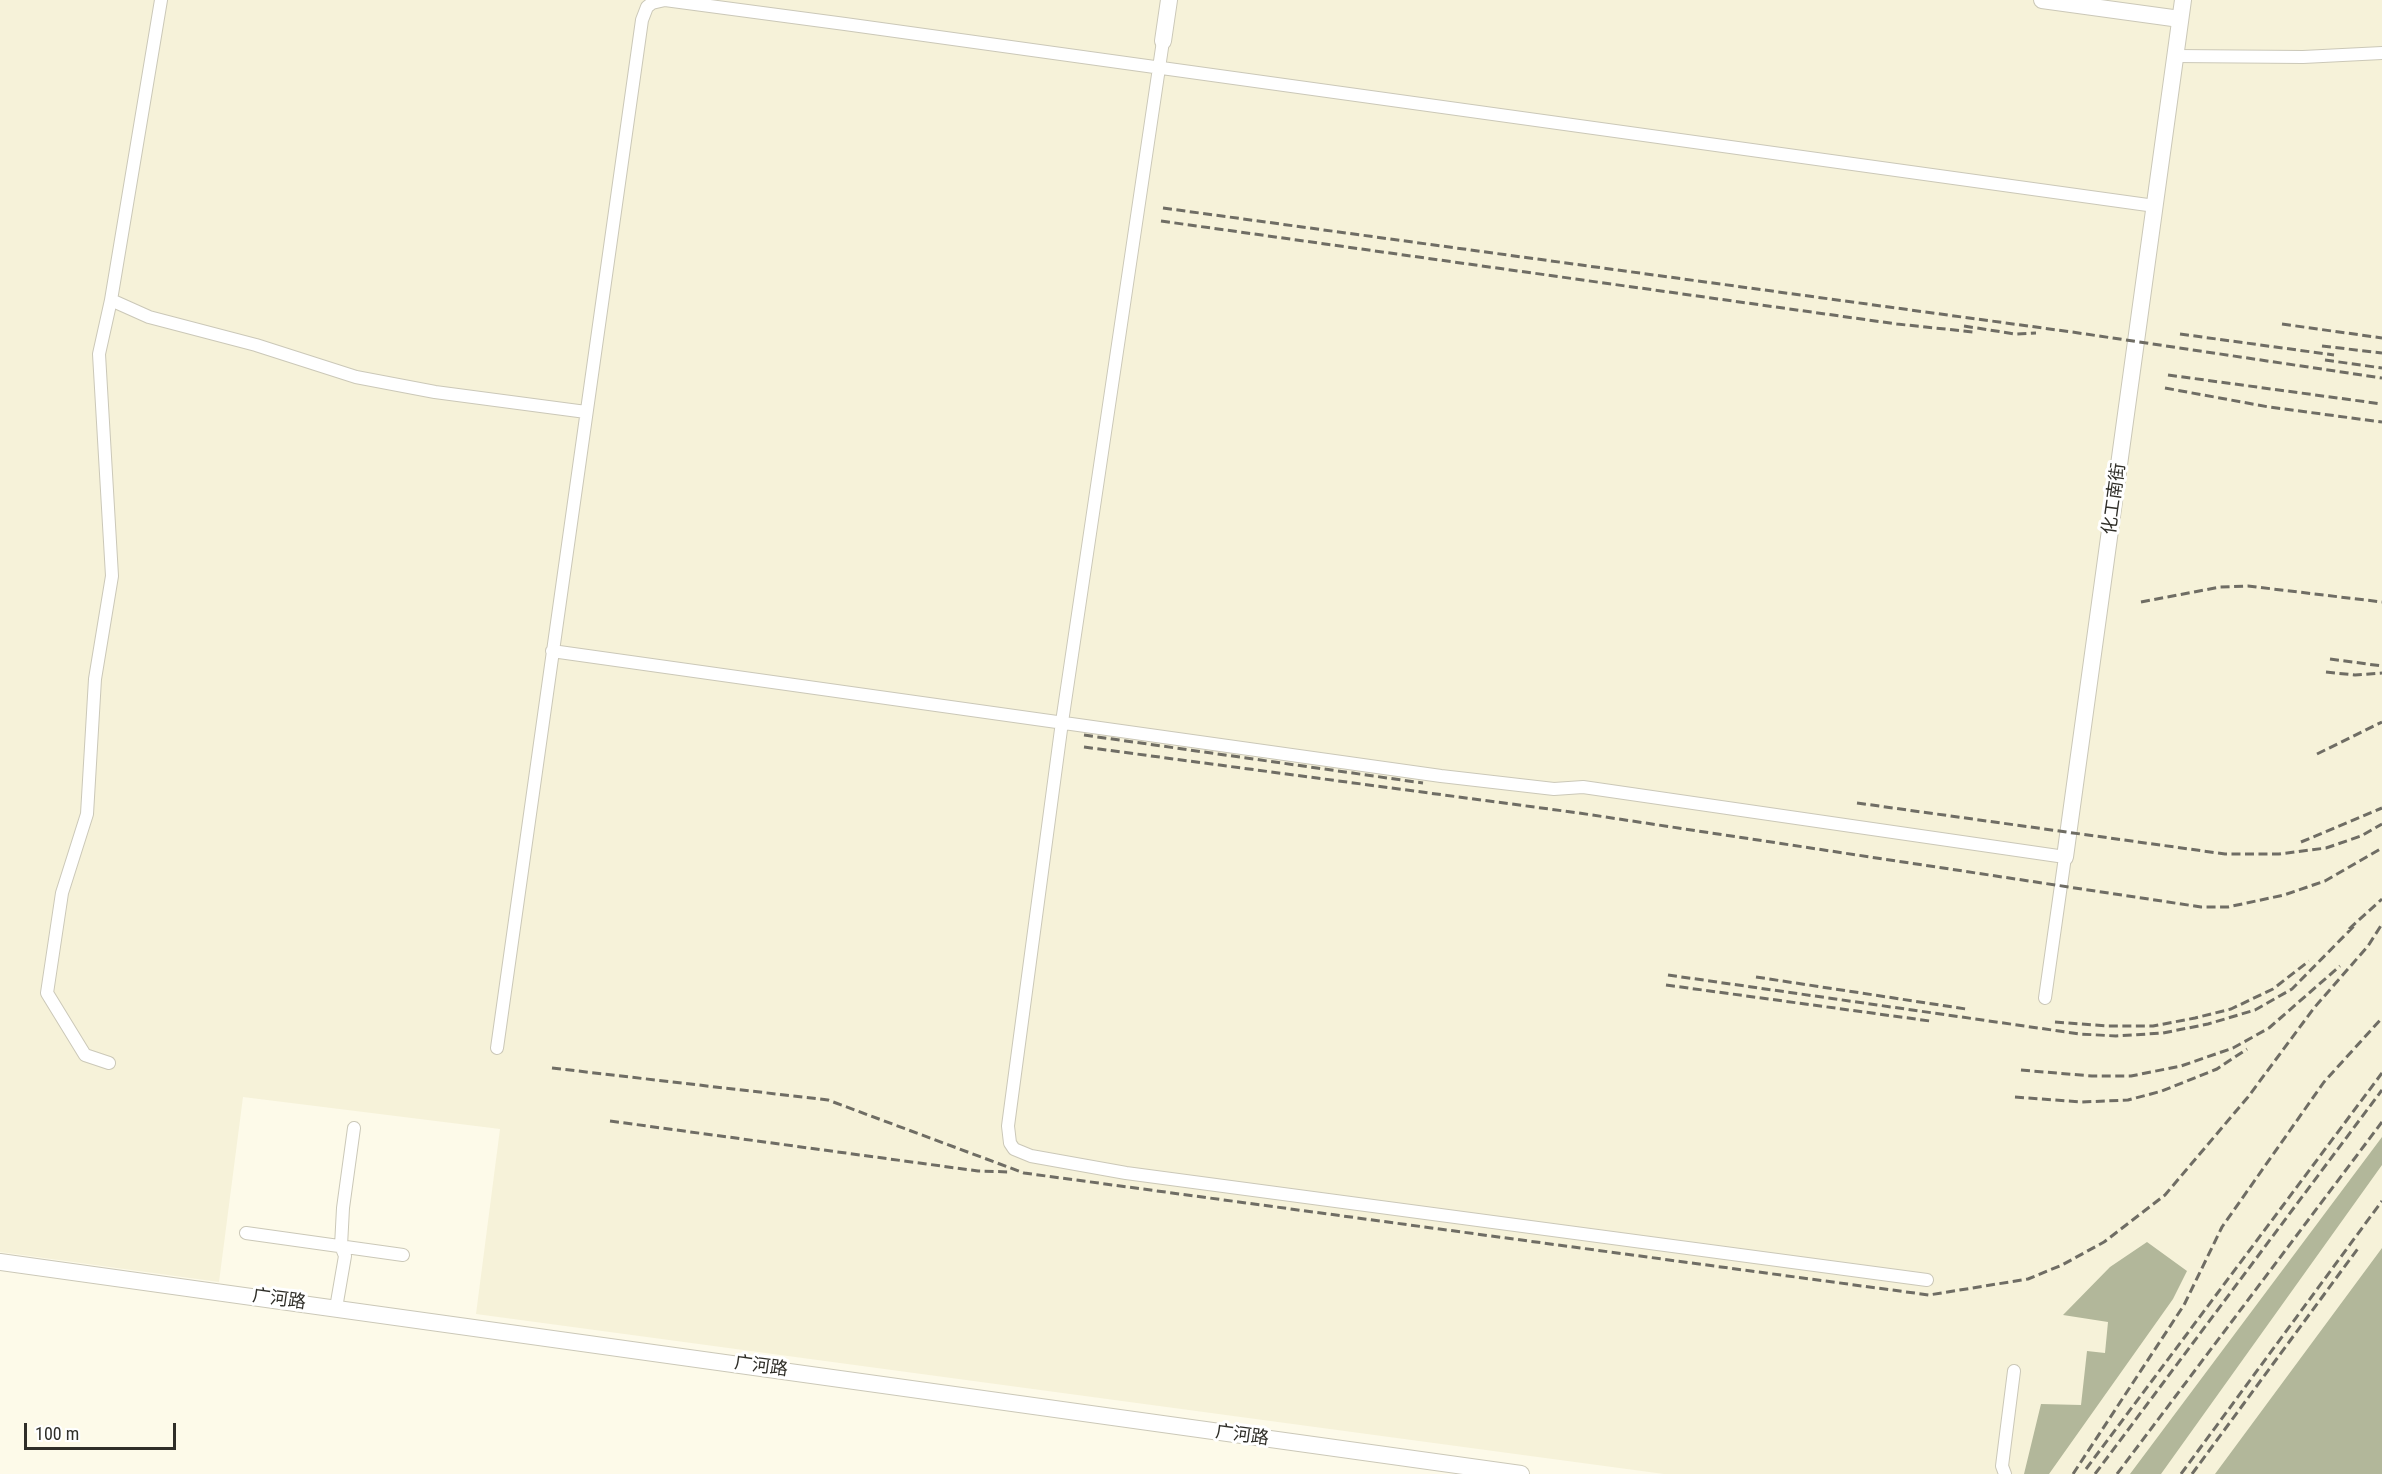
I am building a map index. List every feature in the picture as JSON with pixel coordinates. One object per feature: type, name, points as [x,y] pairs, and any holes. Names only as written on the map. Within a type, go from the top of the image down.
[{"type":"street","points":[[109,1063],[86,1055],[47,993],[62,893],[87,814],[95,679],[112,576],[99,354],[111,300],[160,0]]},
{"type":"street","points":[[497,1048],[642,20],[646,7],[652,3],[665,0],[2155,206]]},
{"type":"street","points":[[1168,0],[1062,722],[1008,1126],[1010,1143],[1014,1149],[1031,1156],[1126,1173],[1928,1280]]},
{"type":"street","points":[[2042,0],[2180,19]]},
{"type":"street","name":"化工南街","points":[[2046,998],[2183,0]]},
{"type":"street","points":[[2175,56],[2303,57],[2382,53]]},
{"type":"street","points":[[111,300],[150,317],[256,345],[356,377],[435,392],[586,412]]},
{"type":"street","points":[[552,651],[1441,776],[1554,789],[1583,787],[2065,857]]},
{"type":"street","points":[[336,1308],[345,1256],[341,1246],[354,1128]]},
{"type":"street","points":[[246,1233],[403,1255]]},
{"type":"street","name":"广河路","points":[[0,1262],[1521,1474]]},
{"type":"street","points":[[2005,1474],[2002,1466],[2014,1371]]},
{"type":"shaded area","points":[[0,0],[2382,0],[2382,1474],[1664,1474],[476,1314],[500,1129],[243,1097],[219,1282],[0,1252]]},
{"type":"green space","points":[[2382,1137],[2382,1165],[2161,1474],[2130,1474]]},
{"type":"green space","points":[[2147,1242],[2187,1271],[2173,1299],[2049,1474],[2024,1474],[2041,1404],[2081,1405],[2087,1351],[2105,1353],[2108,1322],[2063,1315],[2110,1267]]},
{"type":"green space","points":[[2382,1248],[2382,1474],[2215,1474]]},
{"type":"railway","points":[[1163,208],[2072,332],[2382,378]]},
{"type":"railway","points":[[1161,221],[1897,324],[1973,332]]},
{"type":"railway","points":[[2282,324],[2382,338]]},
{"type":"railway","points":[[1964,326],[2015,334],[2036,333]]},
{"type":"railway","points":[[2180,334],[2334,355]]},
{"type":"railway","points":[[2322,346],[2382,353]]},
{"type":"railway","points":[[2325,360],[2382,368]]},
{"type":"railway","points":[[2168,375],[2382,404]]},
{"type":"railway","points":[[2165,388],[2269,407],[2382,422]]},
{"type":"railway","points":[[2141,602],[2220,587],[2248,586],[2382,602]]},
{"type":"railway","points":[[2330,659],[2382,666]]},
{"type":"railway","points":[[2326,672],[2355,675],[2382,673]]},
{"type":"railway","points":[[2317,754],[2382,722]]},
{"type":"railway","points":[[1084,735],[1423,783]]},
{"type":"railway","points":[[1084,747],[1579,813],[2201,907],[2228,907],[2284,895],[2325,881],[2382,848]]},
{"type":"railway","points":[[1857,803],[2225,854],[2279,854],[2326,848],[2361,836],[2382,824]]},
{"type":"railway","points":[[2301,842],[2382,808]]},
{"type":"railway","points":[[2349,929],[2382,899]]},
{"type":"railway","points":[[1668,975],[2080,1034],[2116,1036],[2163,1033],[2208,1024],[2255,1010],[2292,989],[2356,924]]},
{"type":"railway","points":[[552,1068],[828,1100],[1024,1173],[1929,1295],[2028,1279],[2062,1265],[2104,1242],[2165,1195],[2248,1097],[2314,1008],[2368,946],[2382,924]]},
{"type":"railway","points":[[2055,1022],[2108,1026],[2153,1026],[2195,1018],[2231,1009],[2273,989],[2309,961]]},
{"type":"railway","points":[[2021,1070],[2092,1076],[2131,1076],[2181,1066],[2233,1048],[2269,1028],[2340,966]]},
{"type":"railway","points":[[1756,977],[1966,1009]]},
{"type":"railway","points":[[1666,985],[1930,1021]]},
{"type":"railway","points":[[2073,1474],[2184,1305],[2222,1227],[2324,1082],[2382,1018]]},
{"type":"railway","points":[[2015,1097],[2082,1102],[2128,1100],[2162,1091],[2217,1069],[2247,1049]]},
{"type":"railway","points":[[2086,1469],[2382,1073]]},
{"type":"railway","points":[[2095,1474],[2382,1090]]},
{"type":"railway","points":[[610,1121],[978,1171],[1011,1172]]},
{"type":"railway","points":[[2117,1474],[2382,1122]]},
{"type":"railway","points":[[2181,1474],[2382,1201]]},
{"type":"railway","points":[[2192,1474],[2359,1247]]}]
